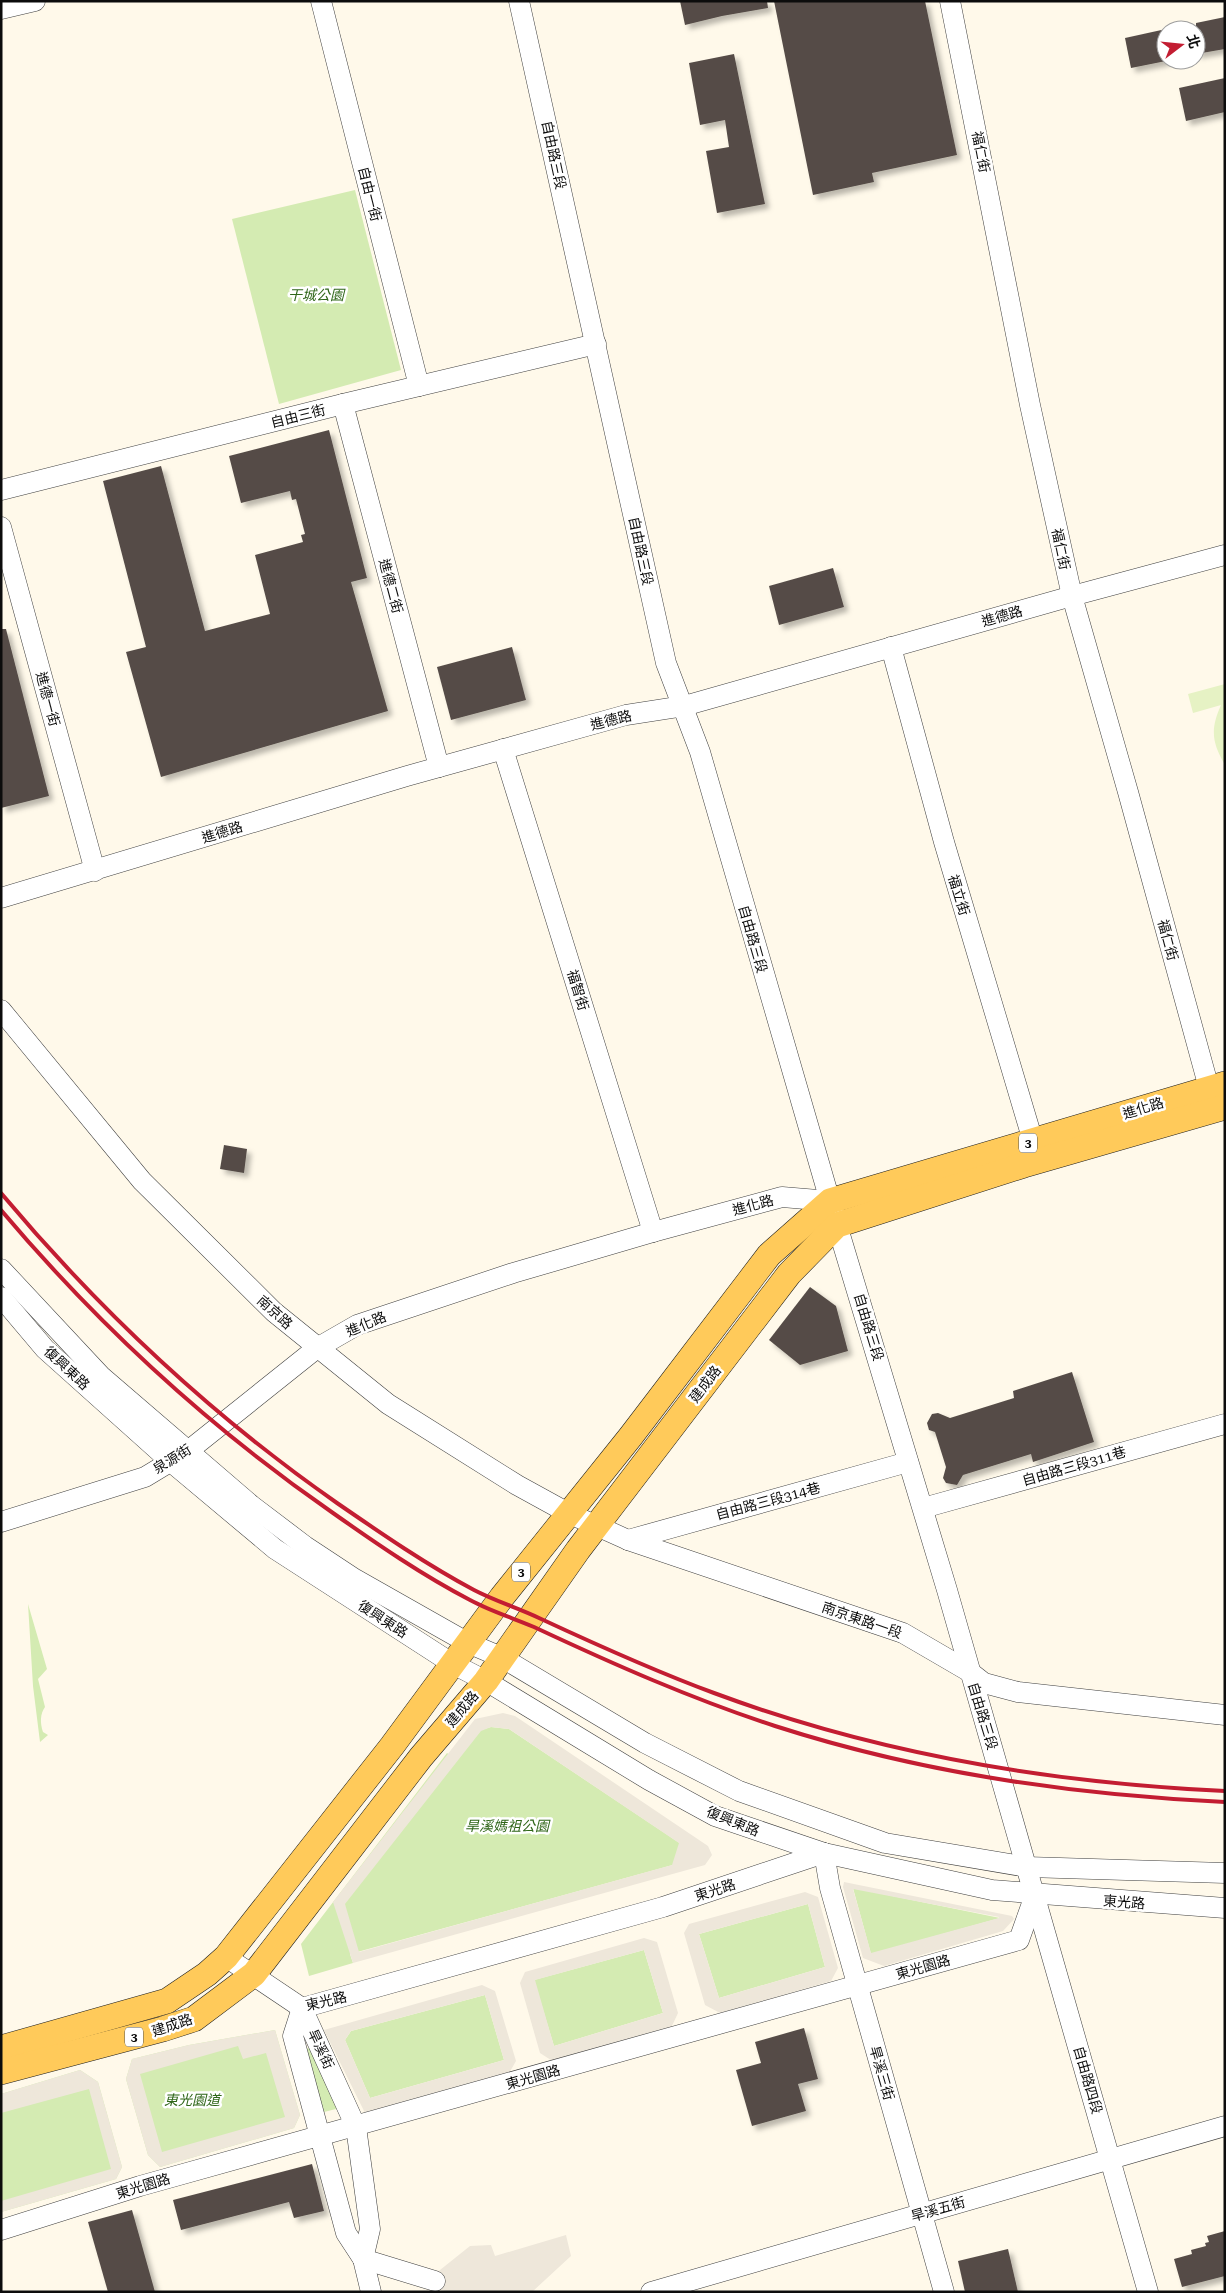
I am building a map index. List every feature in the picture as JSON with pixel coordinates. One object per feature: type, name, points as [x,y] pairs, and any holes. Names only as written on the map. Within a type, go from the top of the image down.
[{"type":"main road","name":"進化路","points":[[830,1201],[1217,1086]]},
{"type":"main road","name":"進化路","points":[[837,1224],[1024,1165],[1225,1108]]},
{"type":"main road","name":"建成路","points":[[1,2048],[167,2000],[207,1974],[226,1957],[392,1746],[468,1643],[568,1513],[631,1436],[768,1255],[830,1201]]},
{"type":"main road","name":"建成路","points":[[1,2072],[162,2030],[194,2019],[254,1974],[421,1757],[486,1681],[502,1658],[613,1533],[789,1274],[837,1224]]},
{"type":"street","points":[[1,9],[35,1]]},
{"type":"street","name":"自由一街","points":[[321,1],[419,386]]},
{"type":"street","name":"自由路三段","points":[[519,1],[666,663],[700,752],[830,1201],[923,1508],[1028,1867]]},
{"type":"street","name":"福仁街","points":[[950,1],[1030,404],[1072,596],[1128,792],[1217,1086]]},
{"type":"street","name":"自由三街","points":[[1,490],[343,404],[596,344]]},
{"type":"street","name":"進德二街","points":[[343,404],[439,768]]},
{"type":"street","name":"進德一街","points":[[1,527],[95,872]]},
{"type":"street","name":"進德路","points":[[1,898],[95,872],[503,749],[626,715],[684,706],[1072,596],[1225,555]]},
{"type":"street","name":"福立街","points":[[891,647],[944,842],[1033,1141]]},
{"type":"street","name":"福智街","points":[[503,749],[653,1232]]},
{"type":"street","name":"南京路","points":[[1,1010],[142,1181],[268,1306],[317,1348],[409,1419],[517,1486],[568,1513],[613,1533]]},
{"type":"street","name":"進化路","points":[[317,1348],[357,1325],[376,1318],[513,1273],[653,1232],[782,1197],[830,1201]]},
{"type":"street","name":"復興東路","points":[[1,1269],[101,1376],[251,1505],[305,1546],[355,1579],[468,1643],[502,1658],[645,1743],[739,1791],[808,1817],[886,1843],[1028,1867]]},
{"type":"street","name":"復興東路","points":[[1,1297],[45,1349],[170,1461],[275,1549],[453,1664],[486,1681],[649,1780],[715,1816],[824,1852]]},
{"type":"street","name":"泉源街","points":[[1,1522],[133,1482],[188,1451],[317,1348]]},
{"type":"street","name":"自由路三段311巷","points":[[923,1508],[1225,1424]]},
{"type":"street","name":"自由路三段314巷","points":[[613,1533],[908,1462]]},
{"type":"street","name":"南京東路一段","points":[[613,1533],[903,1633],[970,1672],[984,1683],[1018,1692],[1225,1715]]},
{"type":"street","name":"東光路","points":[[226,1957],[302,2008],[663,1907],[824,1852],[992,1890],[1035,1895],[1225,1908]]},
{"type":"street","name":"旱溪三街","points":[[824,1852],[830,1888],[944,2292]]},
{"type":"street","points":[[1028,1867],[1225,1873]]},
{"type":"street","name":"自由路四段","points":[[1028,1867],[1148,2292]]},
{"type":"street","name":"東光園路","points":[[1,2230],[140,2186],[1019,1940],[1035,1895]]},
{"type":"street","name":"旱溪街","points":[[302,2008],[356,2127],[370,2230],[364,2259]]},
{"type":"street","name":"旱溪街","points":[[302,2008],[293,2036],[346,2233],[364,2259],[372,2292]]},
{"type":"street","name":"旱溪五街","points":[[651,2292],[1225,2126]]},
{"type":"street","points":[[364,2259],[435,2281]]},
{"type":"green space","name":"干城公園","points":[[355,190],[401,370],[279,404],[232,219]]},
{"type":"green space","points":[[1225,684],[1225,765],[1217,749],[1214,736],[1215,722],[1221,705],[1193,713],[1188,694]]},
{"type":"green space","points":[[28,1604],[47,1669],[38,1679],[45,1707],[41,1716],[41,1725],[43,1732],[48,1735],[40,1742],[33,1686]]},
{"type":"green space","name":"旱溪媽祖公園","points":[[491,1727],[509,1729],[681,1844],[680,1863],[350,1954],[353,1963],[309,1976],[301,1944],[447,1753],[456,1760],[481,1730]]},
{"type":"green space","points":[[853,1888],[1000,1918],[871,1954]]},
{"type":"green space","points":[[808,1904],[825,1967],[719,1998],[699,1934]]},
{"type":"green space","points":[[644,1950],[663,2013],[554,2046],[534,1980]]},
{"type":"green space","points":[[485,1995],[504,2060],[370,2098],[345,2040],[351,2031]]},
{"type":"green space","name":"東光園道","points":[[275,2030],[300,2115],[294,2128],[160,2167],[148,2155],[126,2079],[132,2059],[189,2045]]},
{"type":"green space","points":[[310,2048],[336,2103],[336,2109],[324,2112],[321,2108],[304,2049]]},
{"type":"green space","points":[[80,2070],[98,2082],[122,2167],[116,2179],[1,2212],[1,2094]]},
{"type":"shaded area","points":[[503,1713],[515,1716],[708,1846],[712,1855],[705,1865],[353,1963],[333,1902],[475,1719]],"holes":[[[491,1727],[509,1729],[679,1843],[672,1865],[359,1952],[345,1904],[481,1731]]]},
{"type":"shaded area","points":[[844,1882],[1012,1916],[1014,1919],[1003,1931],[884,1966],[863,1958],[843,1887]],"holes":[[[853,1889],[999,1917],[871,1953]]]},
{"type":"shaded area","points":[[805,1892],[818,1897],[838,1968],[831,1981],[720,2013],[705,2005],[684,1933],[689,1924]],"holes":[[[808,1904],[825,1967],[719,1998],[699,1934]]]},
{"type":"shaded area","points":[[644,1938],[657,1942],[678,2013],[671,2028],[554,2062],[540,2053],[520,1983],[525,1972]],"holes":[[[644,1950],[663,2013],[554,2046],[535,1980]]]},
{"type":"shaded area","points":[[482,1985],[495,1991],[516,2061],[508,2075],[366,2115],[324,2030]],"holes":[[[485,1995],[504,2060],[370,2098],[345,2040],[351,2031]]]},
{"type":"shaded area","points":[[275,2030],[300,2115],[294,2128],[160,2167],[148,2155],[126,2079],[132,2059],[189,2045]],"holes":[[[238,2046],[243,2059],[266,2053],[285,2117],[162,2152],[140,2074]]]},
{"type":"shaded area","points":[[80,2070],[98,2082],[122,2167],[116,2179],[1,2212],[1,2201],[111,2169],[89,2089],[1,2113],[1,2094]]},
{"type":"shaded area","points":[[566,2235],[571,2256],[532,2292],[452,2292],[434,2289],[435,2274],[470,2246],[491,2245],[495,2256]]},
{"type":"building","points":[[680,1],[767,1],[768,8],[685,25]]},
{"type":"building","points":[[774,1],[925,1],[957,155],[872,173],[874,182],[813,195]]},
{"type":"building","points":[[1225,17],[1225,49],[1206,52],[1206,21]]},
{"type":"building","points":[[1156,31],[1156,63],[1131,68],[1125,38]]},
{"type":"building","points":[[734,54],[765,204],[717,213],[706,151],[729,147],[725,120],[700,125],[689,63]]},
{"type":"building","points":[[1225,78],[1225,112],[1186,121],[1179,88]]},
{"type":"building","points":[[329,430],[367,578],[351,582],[388,711],[161,777],[126,652],[146,647],[103,481],[161,466],[205,631],[270,614],[255,555],[303,542],[301,535],[305,534],[296,499],[292,500],[290,491],[241,503],[229,456]]},
{"type":"building","points":[[833,568],[844,607],[779,625],[769,586]]},
{"type":"building","points":[[1,629],[6,629],[49,796],[1,808]]},
{"type":"building","points":[[512,647],[526,700],[451,720],[437,667]]},
{"type":"building","points":[[224,1145],[247,1149],[244,1173],[220,1169]]},
{"type":"building","points":[[810,1287],[836,1306],[848,1351],[800,1365],[769,1340]]},
{"type":"building","points":[[1072,1372],[1094,1442],[1033,1462],[1031,1454],[963,1475],[957,1485],[946,1483],[943,1478],[946,1467],[935,1432],[929,1430],[927,1423],[932,1414],[938,1413],[950,1418],[1014,1398],[1013,1391]]},
{"type":"building","points":[[804,2028],[818,2079],[798,2084],[806,2111],[752,2126],[736,2070],[761,2063],[755,2042]]},
{"type":"building","points":[[312,2164],[324,2211],[294,2218],[289,2202],[181,2230],[173,2200]]},
{"type":"building","points":[[132,2210],[155,2292],[108,2292],[88,2222]]},
{"type":"building","points":[[1225,2231],[1225,2276],[1182,2287],[1174,2259],[1192,2254],[1191,2250],[1206,2246],[1205,2243],[1209,2242],[1207,2236]]},
{"type":"building","points":[[1008,2249],[1018,2292],[965,2292],[958,2261]]},
{"type":"railway","points":[[1,1193],[39,1237],[118,1320],[201,1397],[245,1434],[337,1503],[405,1549],[482,1594],[692,1685],[838,1733],[902,1749],[1030,1773],[1094,1781],[1225,1791]]},
{"type":"railway","points":[[1,1210],[38,1253],[116,1334],[199,1410],[287,1480],[383,1548],[417,1570],[478,1604],[683,1693],[744,1716],[885,1757],[997,1779],[1054,1787],[1111,1794],[1225,1802]]}]
